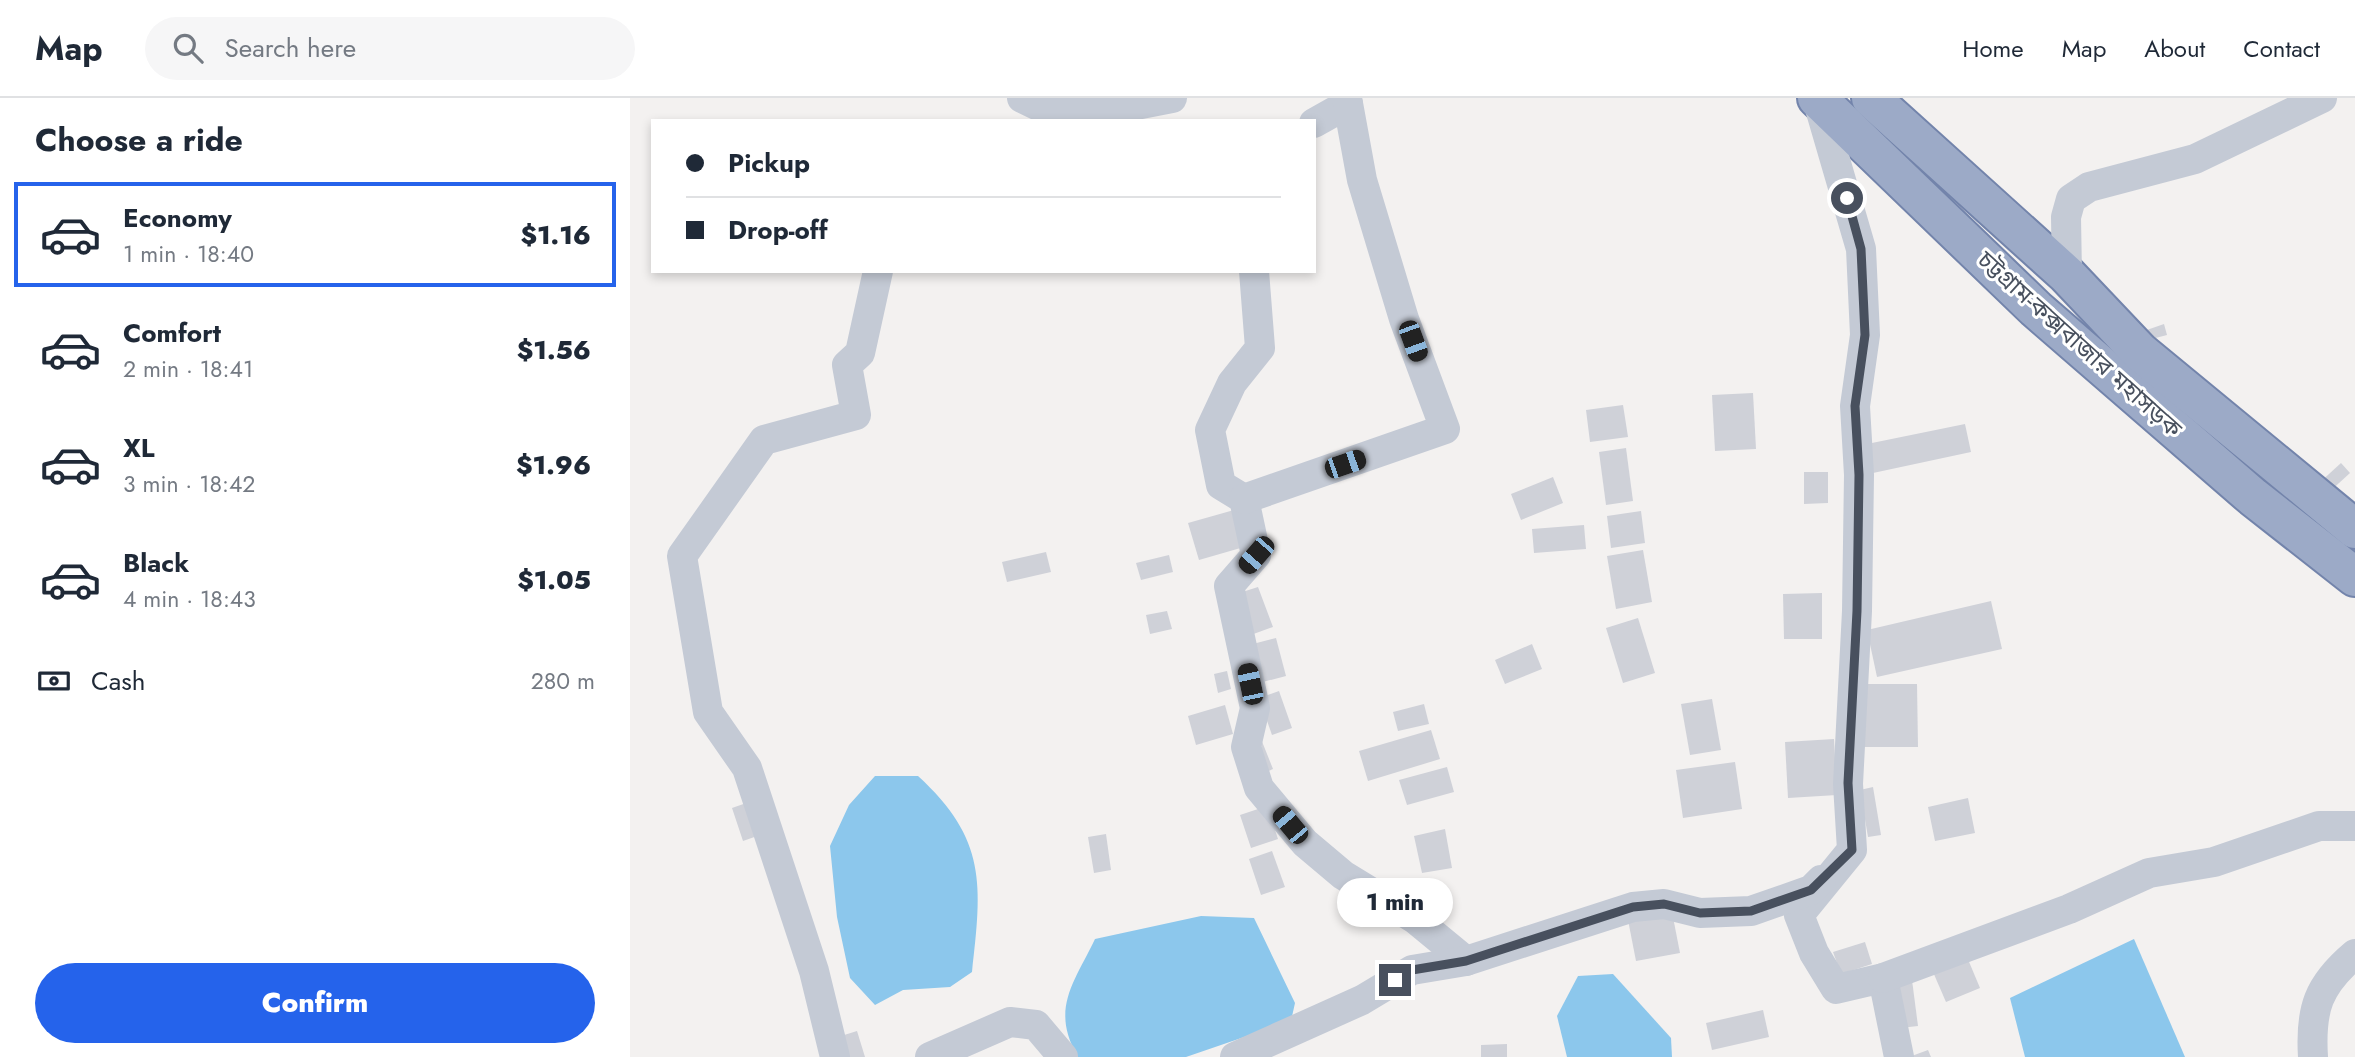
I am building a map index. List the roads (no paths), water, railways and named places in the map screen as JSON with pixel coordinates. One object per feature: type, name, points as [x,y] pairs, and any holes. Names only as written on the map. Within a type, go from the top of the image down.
[{"type":"highway","name":"চট্টগ্রাম-কক্সবাজার মহাসড়ক","points":[[1817,98],[2036,309],[2253,497],[2355,577]]},
{"type":"highway","name":"চট্টগ্রাম-কক্সবাজার মহাসড়ক","points":[[1871,98],[2067,275],[2140,352],[2355,529]]},
{"type":"street","points":[[1005,98],[1015,119]]},
{"type":"street","points":[[1022,98],[1051,112],[1136,105],[1172,98]]},
{"type":"street","points":[[1817,98],[1861,249],[1865,335],[1855,406],[1859,475],[1857,611],[1848,783],[1852,850],[1799,915],[1814,953],[1836,989],[1883,978],[2069,909],[2149,873],[2214,862],[2319,826],[2355,826]]},
{"type":"street","points":[[2067,275],[2066,218],[2071,199],[2089,187],[2195,159],[2322,98]]},
{"type":"street","points":[[1244,499],[1445,429],[1404,319],[1362,180],[1348,101],[1316,121]]},
{"type":"street","points":[[835,1057],[814,971],[747,768],[708,712],[682,555],[764,440],[856,415],[847,365],[860,353],[878,273]]},
{"type":"street","points":[[1254,273],[1260,348],[1232,383],[1210,430],[1221,485],[1244,499],[1256,555],[1229,586],[1255,708],[1246,747],[1259,788],[1305,843],[1343,875],[1415,919],[1466,961]]},
{"type":"street","points":[[1235,1057],[1362,1000],[1412,970],[1466,961],[1633,907],[1664,904],[1700,913],[1751,911],[1811,890],[1852,850]]},
{"type":"street","points":[[2313,1057],[2311,1034],[2316,1001],[2331,974],[2355,954]]},
{"type":"street","points":[[1883,978],[1899,1057]]},
{"type":"street","points":[[930,1057],[1010,1022],[1037,1025],[1063,1057]]},
{"type":"water","points":[[875,776],[918,776],[941,799],[957,821],[968,843],[978,888],[972,972],[950,987],[903,990],[875,1005],[850,978],[837,917],[830,846],[849,805]]},
{"type":"water","points":[[1201,916],[1254,918],[1295,1003],[1291,1021],[1186,1057],[1078,1057],[1066,1024],[1068,996],[1095,939]]},
{"type":"water","points":[[2134,939],[2185,1057],[2025,1057],[2010,998]]},
{"type":"water","points":[[1613,974],[1671,1038],[1672,1057],[1567,1057],[1557,1016],[1578,976]]}]
